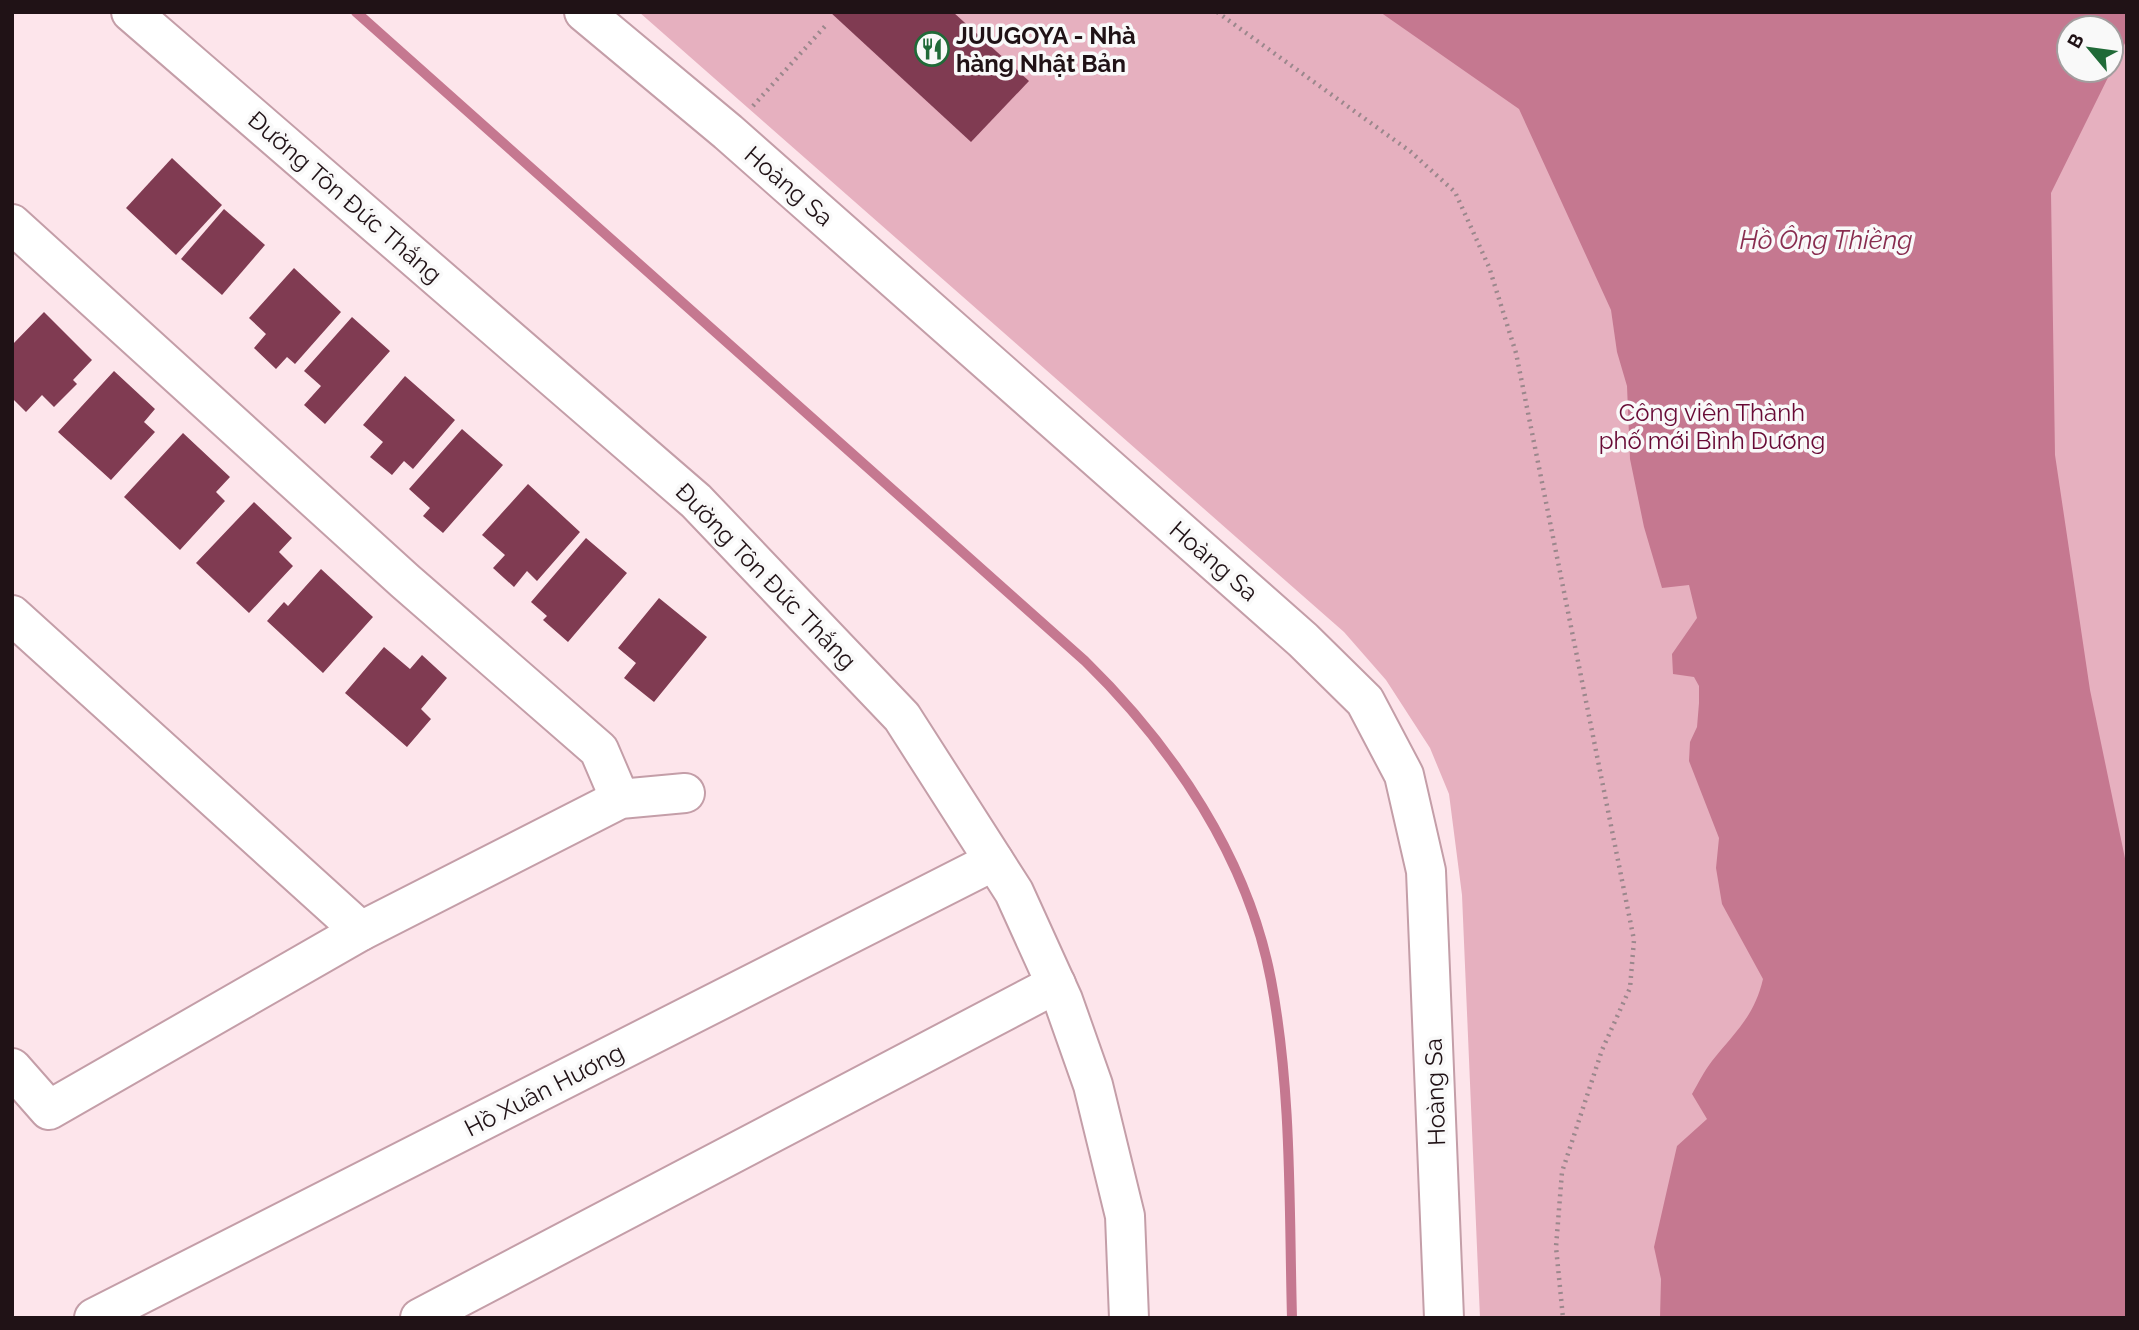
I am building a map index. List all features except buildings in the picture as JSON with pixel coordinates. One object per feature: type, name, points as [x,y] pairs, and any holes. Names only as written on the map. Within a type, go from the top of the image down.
[{"type":"street","name":"Đường Tôn Đức Thắng","points":[[131,12],[696,501],[902,717],[1014,892],[1056,984],[1093,1085],[1125,1216],[1129,1318]]},
{"type":"street","name":"Hoàng Sa","points":[[584,12],[728,132],[1303,640],[1366,701],[1404,775],[1426,871],[1444,1318]]},
{"type":"street","points":[[12,224],[395,572],[599,750],[620,799]]},
{"type":"street","points":[[12,615],[361,931]]},
{"type":"street","points":[[12,1068],[49,1110],[361,931],[620,799],[685,793]]},
{"type":"street","name":"Hồ Xuân Hương","points":[[94,1318],[994,861]]},
{"type":"street","points":[[420,1318],[1056,984]]},
{"type":"path","points":[[1217,12],[1411,152],[1455,192],[1489,267],[1516,353],[1634,940],[1630,988],[1602,1050],[1562,1172],[1556,1247],[1563,1318]]},
{"type":"path","points":[[728,132],[828,23]]},
{"type":"green space","name":"Công viên Thành phố mới Bình Dương","points":[[639,12],[2127,12],[2127,1318],[1480,1318],[1462,895],[1449,794],[1430,748],[1386,680],[1344,632]]},
{"type":"water","name":"Hồ Ông Thiềng","points":[[1380,12],[2127,12],[2125,43],[2125,14],[2055,14],[2055,84],[2105,84],[2051,193],[2055,455],[2090,690],[2127,868],[2127,1318],[1660,1318],[1661,1279],[1654,1247],[1677,1146],[1707,1119],[1692,1094],[1709,1065],[1749,1014],[1763,979],[1722,904],[1716,868],[1719,838],[1689,761],[1690,742],[1697,727],[1699,686],[1694,677],[1673,674],[1672,654],[1697,618],[1689,585],[1662,588],[1644,527],[1630,459],[1627,386],[1617,352],[1611,310],[1519,109]]},
{"type":"waterway","points":[[356,12],[1085,661],[1148,730],[1176,768],[1202,807],[1245,891],[1271,980],[1286,1106],[1292,1318]]},
{"type":"place","name":"JUUGOYA - Nhà hàng Nhật Bản","points":[[932,49]]}]
